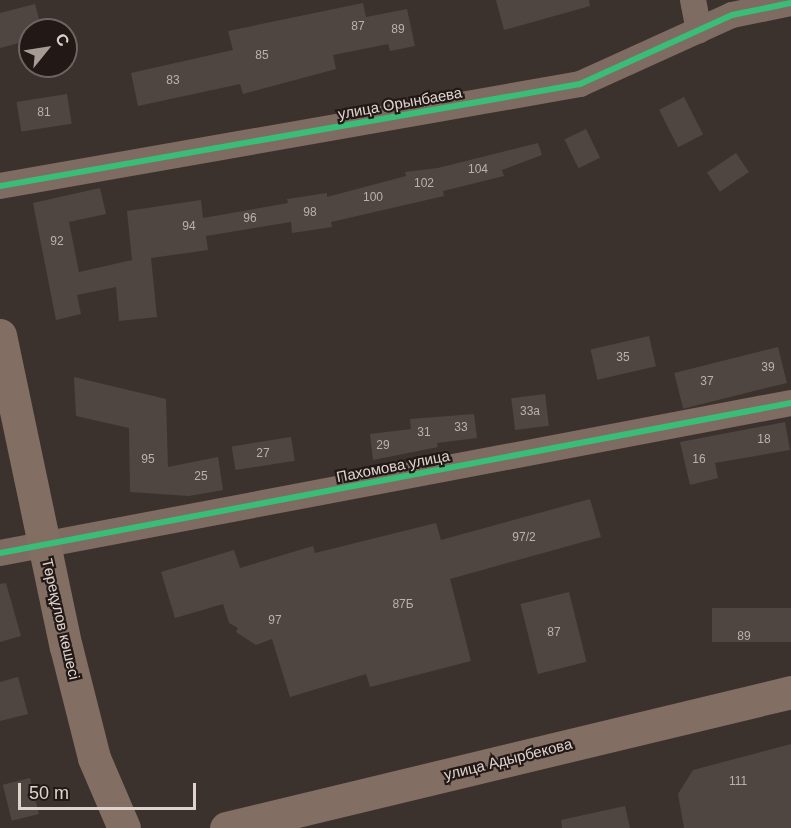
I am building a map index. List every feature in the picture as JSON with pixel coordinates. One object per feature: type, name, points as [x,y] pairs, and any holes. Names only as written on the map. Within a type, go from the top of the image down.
[{"type":"main road","name":"Төреқұлов көшесі","points":[[0,335],[94,758],[124,828]]},
{"type":"main road","name":"улица Адырбекова","points":[[226,828],[791,692]]},
{"type":"street","points":[[693,0],[699,30]]},
{"type":"street","name":"улица Орынбаева","points":[[0,186],[580,84],[732,15],[791,3]]},
{"type":"street","name":"Пахомова улица","points":[[0,553],[791,402]]},
{"type":"building","points":[[496,0],[589,0],[590,6],[504,30]]},
{"type":"building","points":[[363,3],[366,17],[407,9],[415,46],[390,51],[388,44],[333,55],[336,69],[243,94],[240,84],[138,106],[131,73],[233,50],[228,31]]},
{"type":"building","points":[[35,4],[39,18],[18,18],[18,43],[0,48],[0,13]]},
{"type":"building","points":[[67,94],[72,124],[21,132],[17,102]]},
{"type":"building","points":[[684,97],[703,134],[678,147],[659,110]]},
{"type":"building","points":[[586,129],[600,158],[578,168],[564,140]]},
{"type":"building","points":[[538,143],[542,155],[502,170],[504,176],[443,191],[444,196],[331,222],[332,227],[292,233],[291,222],[206,236],[208,250],[151,258],[157,317],[119,321],[116,287],[77,295],[81,314],[56,320],[33,203],[100,188],[106,214],[69,222],[79,272],[132,260],[127,211],[201,200],[203,218],[288,203],[287,199],[327,193],[327,197],[406,176],[405,172],[438,168]]},
{"type":"building","points":[[736,153],[749,172],[720,192],[707,173]]},
{"type":"building","points":[[649,336],[656,366],[598,380],[591,349]]},
{"type":"building","points":[[778,347],[787,383],[683,409],[674,373]]},
{"type":"building","points":[[74,377],[166,399],[168,467],[218,457],[223,490],[189,496],[130,492],[129,428],[76,416]]},
{"type":"building","points":[[545,394],[549,426],[515,430],[511,398]]},
{"type":"building","points":[[474,414],[477,438],[437,443],[438,447],[373,460],[370,434],[411,429],[410,419]]},
{"type":"building","points":[[785,422],[790,450],[715,463],[718,478],[690,485],[680,442]]},
{"type":"building","points":[[291,437],[295,461],[235,470],[232,446]]},
{"type":"building","points":[[590,499],[601,537],[450,579],[471,661],[370,687],[366,674],[290,697],[272,639],[256,645],[236,632],[238,628],[229,623],[223,604],[175,618],[161,572],[234,550],[240,568],[313,546],[315,553],[436,523],[441,540]]},
{"type":"building","points":[[6,583],[21,636],[0,642],[0,584]]},
{"type":"building","points":[[569,592],[586,662],[538,674],[520,604]]},
{"type":"building","points":[[712,608],[791,608],[791,642],[712,642]]},
{"type":"building","points":[[18,677],[28,714],[0,721],[0,682]]},
{"type":"building","points":[[791,744],[791,828],[684,828],[678,794],[693,770]]},
{"type":"building","points":[[30,778],[39,814],[12,821],[3,785]]},
{"type":"building","points":[[625,806],[630,828],[562,828],[561,820]]},
{"type":"cycle path","points":[[0,186],[580,84],[732,15],[791,3]]},
{"type":"cycle path","points":[[0,553],[791,403]]}]
